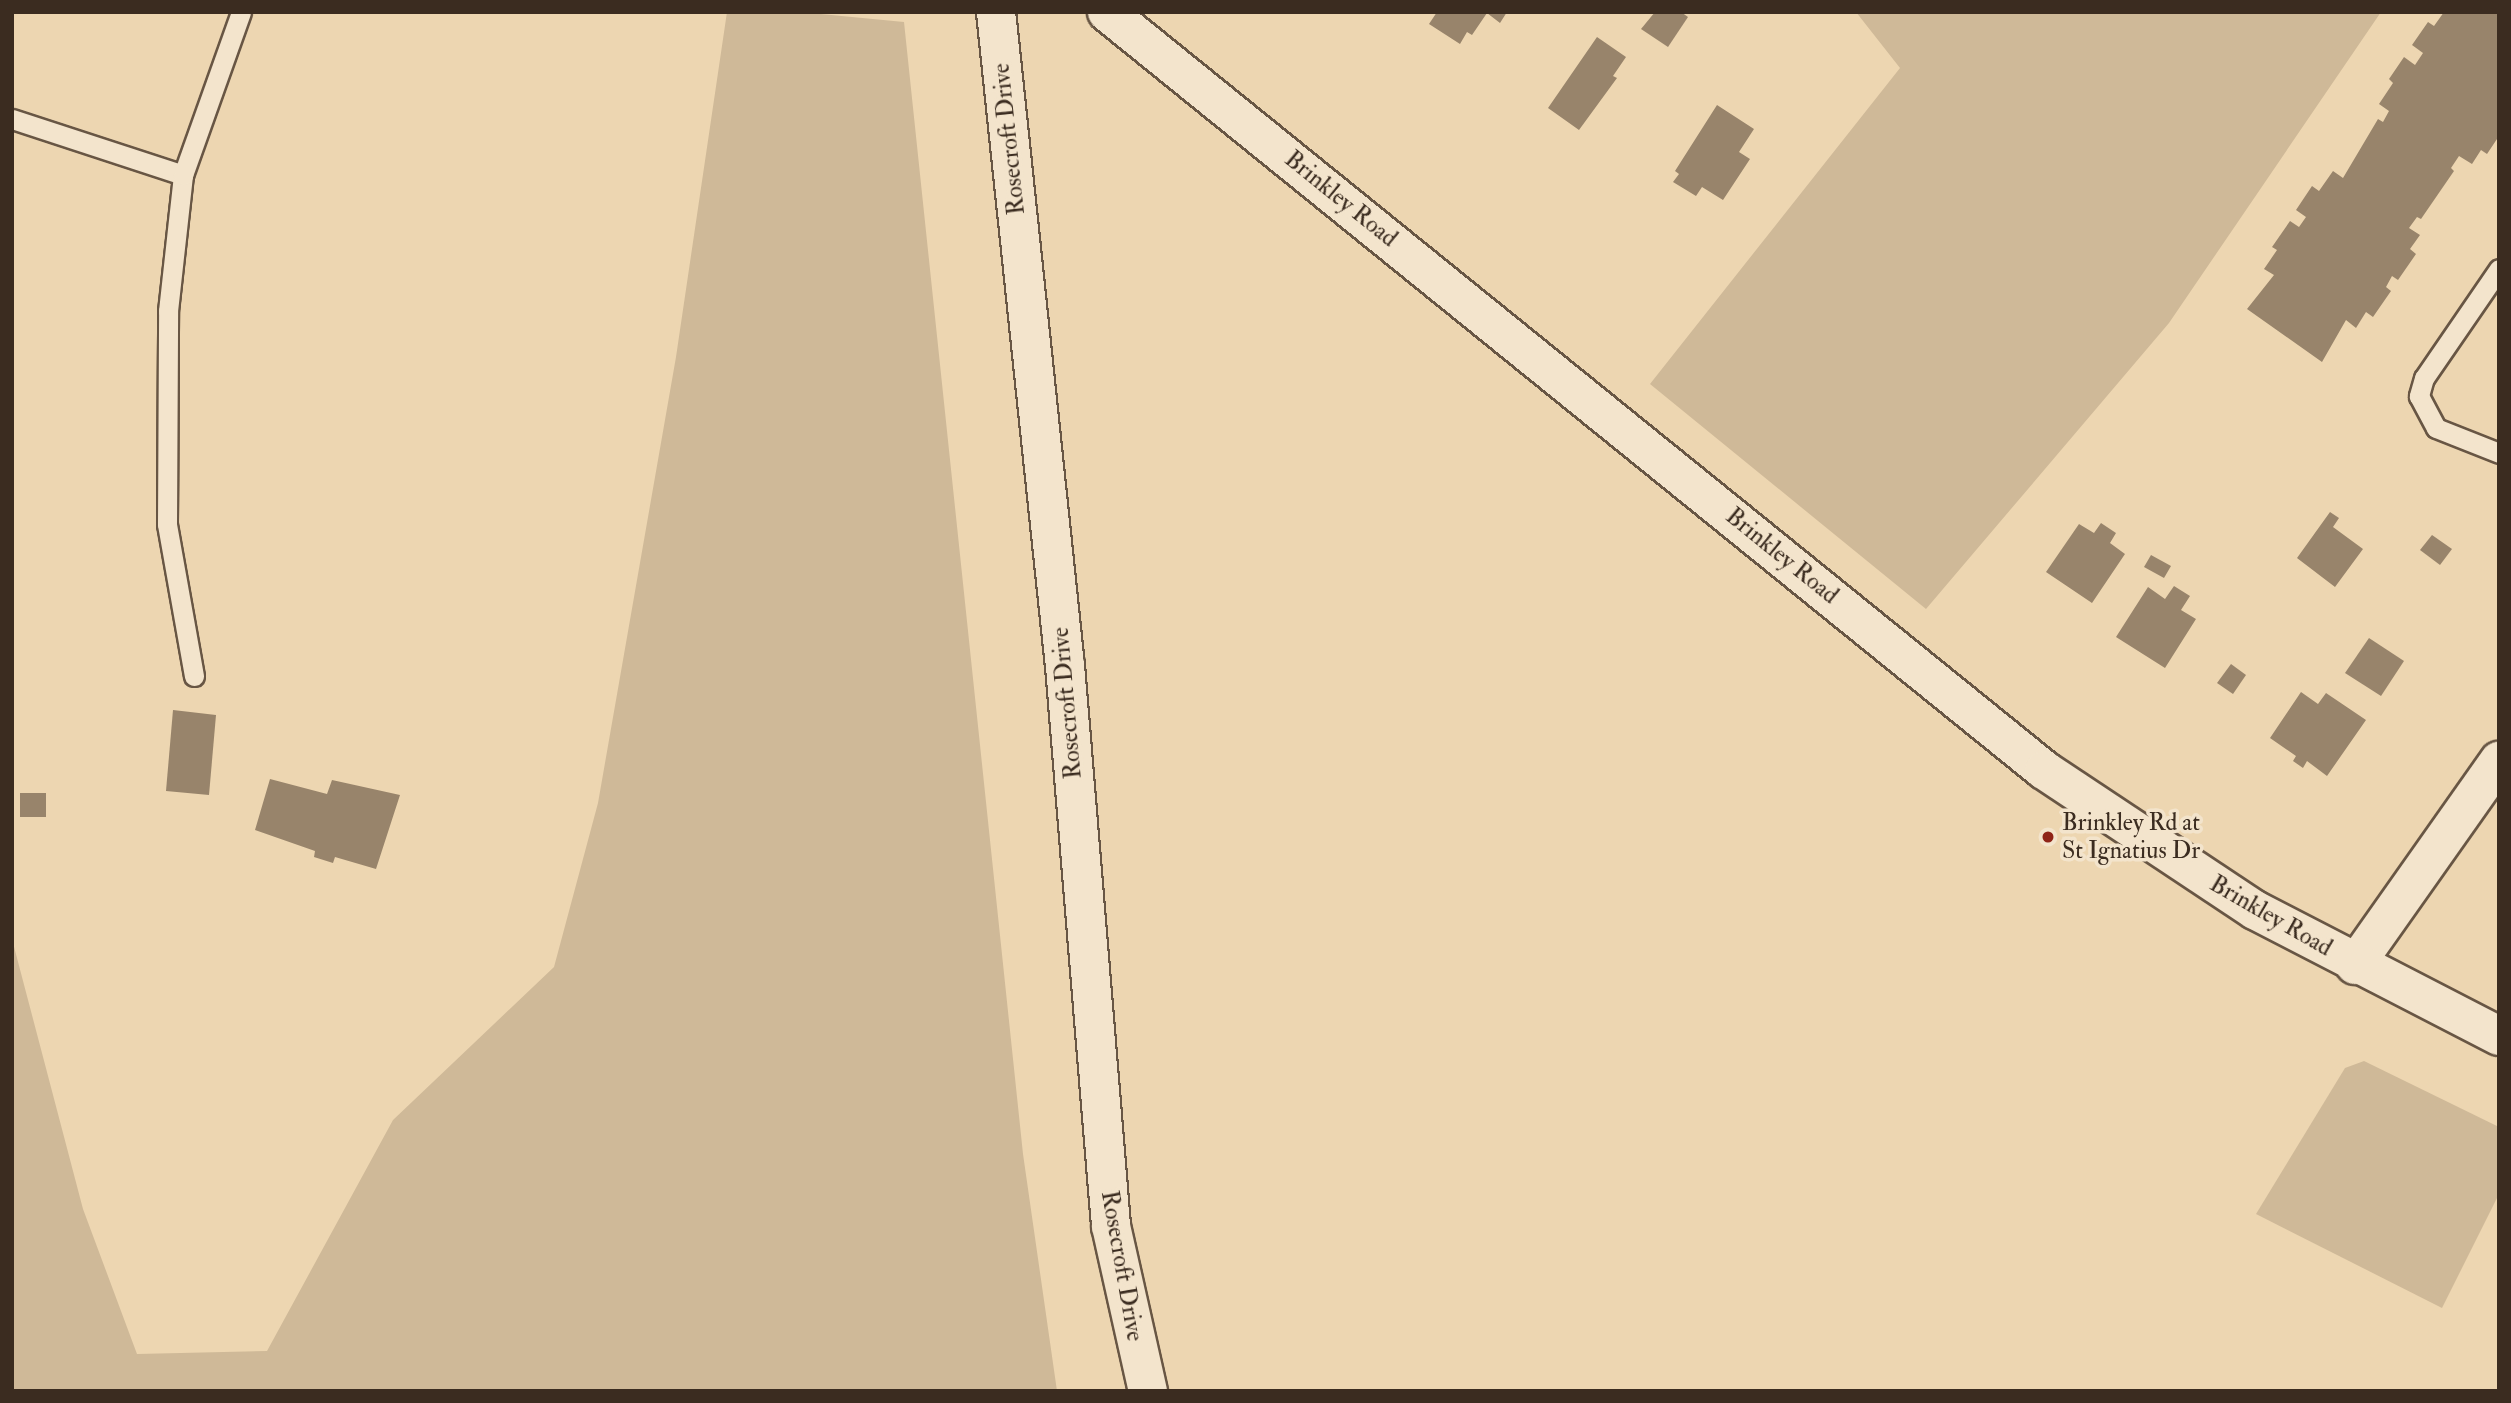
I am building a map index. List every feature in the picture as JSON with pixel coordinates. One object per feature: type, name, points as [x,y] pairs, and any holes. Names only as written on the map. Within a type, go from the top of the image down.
[{"type":"main road","name":"Rosecroft Drive","points":[[996,12],[1065,666],[1111,1226],[1148,1391]]},
{"type":"main road","name":"Brinkley Road","points":[[1107,12],[2045,770],[2255,910],[2355,965],[2499,1036]]},
{"type":"main road","points":[[2355,965],[2499,761]]},
{"type":"lane","points":[[194,676],[167,524],[168,311],[183,175],[241,12]]},
{"type":"lane","points":[[12,119],[183,175]]},
{"type":"lane","points":[[2499,269],[2424,378],[2419,396],[2436,428],[2499,453]]},
{"type":"shaded area","points":[[727,12],[800,12],[904,22],[1023,1154],[1057,1391],[12,1391],[12,939],[83,1209],[137,1354],[267,1351],[393,1120],[554,967],[598,803],[676,357]]},
{"type":"shaded area","points":[[1856,12],[2381,12],[2169,323],[1926,609],[1650,384],[1900,68]]},
{"type":"shaded area","points":[[2364,1061],[2499,1127],[2499,1194],[2442,1308],[2256,1214],[2345,1068]]},
{"type":"building","points":[[1437,12],[1507,12],[1500,23],[1487,13],[1472,35],[1467,32],[1460,44],[1429,24]]},
{"type":"building","points":[[1655,12],[1681,12],[1688,17],[1668,47],[1641,29]]},
{"type":"building","points":[[2444,12],[2499,12],[2499,136],[2487,154],[2481,150],[2472,164],[2459,156],[2451,168],[2454,171],[2421,219],[2417,217],[2409,228],[2420,235],[2410,249],[2416,254],[2398,280],[2392,276],[2386,287],[2391,291],[2373,317],[2366,312],[2356,328],[2346,320],[2322,362],[2247,309],[2274,275],[2264,269],[2277,250],[2272,247],[2290,221],[2299,227],[2306,217],[2296,210],[2312,186],[2319,191],[2333,171],[2343,178],[2378,119],[2383,122],[2389,111],[2379,104],[2393,83],[2389,79],[2404,57],[2415,65],[2423,53],[2412,45],[2428,22],[2434,26]]},
{"type":"building","points":[[1597,37],[1626,57],[1613,76],[1617,78],[1579,130],[1548,108]]},
{"type":"building","points":[[1717,105],[1754,129],[1739,152],[1750,159],[1723,200],[1702,187],[1696,196],[1673,182],[1679,174],[1675,171]]},
{"type":"building","points":[[2330,512],[2339,518],[2333,527],[2363,549],[2335,587],[2297,558]]},
{"type":"building","points":[[2101,523],[2116,533],[2110,543],[2125,554],[2092,603],[2046,572],[2079,524],[2094,533]]},
{"type":"building","points":[[2432,535],[2452,549],[2440,565],[2420,550]]},
{"type":"building","points":[[2151,555],[2171,566],[2164,578],[2144,567]]},
{"type":"building","points":[[2174,586],[2190,596],[2181,610],[2196,619],[2165,668],[2116,637],[2148,587],[2165,599]]},
{"type":"building","points":[[2369,638],[2404,661],[2381,696],[2345,673]]},
{"type":"building","points":[[2231,664],[2246,675],[2233,694],[2217,683]]},
{"type":"building","points":[[2301,692],[2318,704],[2326,693],[2366,720],[2327,776],[2307,761],[2303,768],[2293,761],[2296,756],[2270,738]]},
{"type":"building","points":[[173,710],[216,715],[209,795],[166,791]]},
{"type":"building","points":[[270,779],[327,794],[332,780],[400,795],[376,869],[335,857],[333,863],[314,857],[315,851],[255,830]]},
{"type":"building","points":[[20,793],[46,793],[46,817],[20,817]]},
{"type":"place","name":"Brinkley Rd at St Ignatius Dr","points":[[2048,837]]}]
